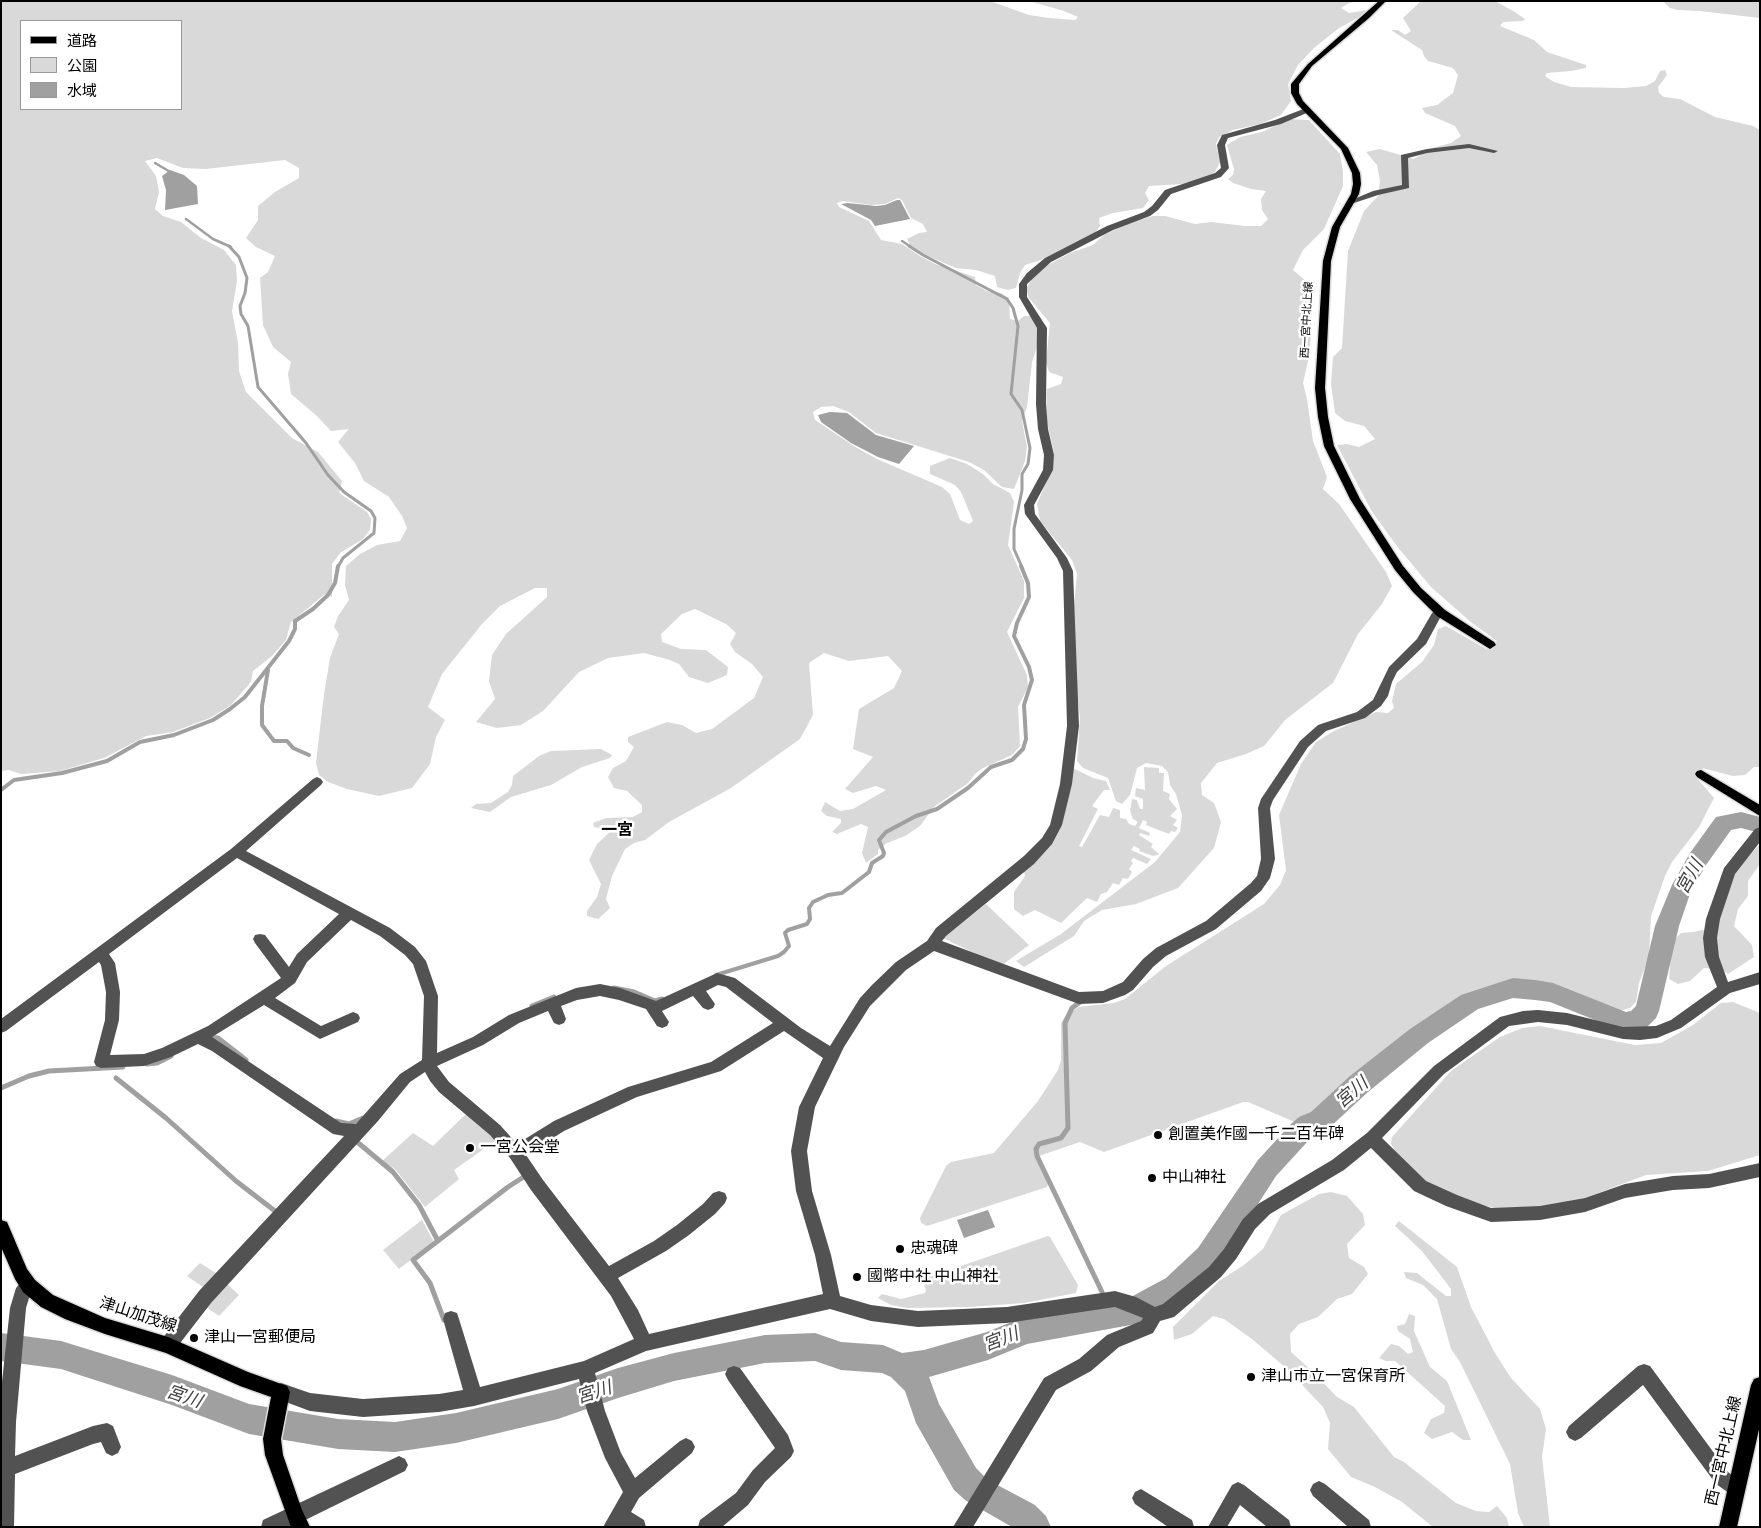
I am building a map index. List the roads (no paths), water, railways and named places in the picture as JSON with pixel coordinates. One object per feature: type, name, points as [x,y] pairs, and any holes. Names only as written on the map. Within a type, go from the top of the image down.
[{"type":"main road","name":"西一宮中北上線","points":[[1383,1],[1300,75],[1295,84],[1295,93],[1306,110],[1336,138],[1352,160],[1357,184],[1351,202],[1336,227],[1327,261],[1320,388],[1323,417],[1329,446],[1355,499],[1399,568],[1417,590],[1441,613],[1490,645]]},
{"type":"main road","points":[[1700,774],[1760,812]]},
{"type":"main road","name":"津山加茂線","points":[[1,1226],[11,1254],[29,1286],[47,1301],[71,1313],[105,1326],[168,1345],[246,1380],[279,1400]]},
{"type":"main road","name":"西一宮中北上線","points":[[1728,1527],[1736,1490],[1755,1424],[1760,1385]]},
{"type":"main road","points":[[279,1400],[272,1439],[274,1455],[297,1521]]},
{"type":"street","points":[[1306,110],[1278,122],[1225,137],[1221,145],[1225,168],[1218,175],[1168,192],[1155,208],[1146,214],[1110,228],[1048,260],[1030,275],[1023,284],[1023,297],[1042,328],[1041,404],[1043,429],[1049,455],[1048,470],[1029,505],[1030,514],[1062,558],[1068,571],[1070,664],[1074,707],[1066,784],[1056,825],[1047,841],[1029,860],[941,932],[932,945],[901,966],[865,1002],[831,1055],[807,1107],[799,1151],[804,1191],[821,1247],[833,1300],[836,1303],[871,1313],[918,1319],[1007,1315],[1106,1299],[1130,1303],[1151,1314],[1168,1310],[1215,1272],[1230,1254],[1249,1224],[1264,1209],[1315,1179],[1372,1138],[1439,1070],[1505,1022],[1523,1017],[1557,1018],[1623,1033],[1657,1032],[1676,1024],[1725,989],[1760,978]]},
{"type":"street","points":[[1351,202],[1376,193],[1406,186],[1404,157],[1427,151],[1469,146],[1494,151]]},
{"type":"street","points":[[932,945],[943,947],[1079,998],[1103,997],[1128,986],[1148,963],[1161,952],[1211,925],[1256,887],[1266,871],[1268,859],[1264,818],[1267,799],[1304,744],[1322,728],[1361,715],[1376,703],[1382,696],[1386,682],[1393,670],[1422,641],[1436,616],[1441,613]]},
{"type":"street","points":[[1,1027],[236,852],[317,782]]},
{"type":"street","points":[[1725,989],[1720,982],[1712,956],[1710,938],[1713,919],[1729,872],[1760,832]]},
{"type":"street","points":[[236,852],[391,936],[419,961],[431,996],[428,1036],[430,1060],[435,1077],[444,1087],[496,1130],[516,1153],[537,1185],[607,1276],[632,1316],[645,1343]]},
{"type":"street","points":[[101,954],[108,963],[114,992],[112,1020],[101,1062],[144,1060],[201,1039],[264,998],[290,979],[302,958],[348,913]]},
{"type":"street","points":[[260,939],[290,979]]},
{"type":"street","points":[[168,1345],[205,1298],[405,1078],[430,1060],[478,1041],[514,1019],[576,994],[600,990],[620,994],[656,1007],[717,979],[730,982],[784,1023],[831,1055]]},
{"type":"street","points":[[695,988],[708,1004]]},
{"type":"street","points":[[264,998],[320,1033],[353,1018]]},
{"type":"street","points":[[552,1003],[559,1018]]},
{"type":"street","points":[[651,1005],[662,1022]]},
{"type":"street","points":[[516,1153],[560,1126],[599,1107],[641,1089],[716,1067],[784,1023]]},
{"type":"street","points":[[201,1039],[338,1129],[357,1131]]},
{"type":"street","points":[[1372,1138],[1420,1186],[1452,1201],[1491,1215],[1540,1213],[1586,1206],[1625,1191],[1673,1182],[1709,1182],[1760,1170]]},
{"type":"street","points":[[607,1276],[660,1246],[683,1230],[709,1209],[719,1198]]},
{"type":"street","points":[[5,1527],[7,1422],[18,1308],[22,1294],[29,1286]]},
{"type":"street","points":[[279,1400],[363,1408],[439,1403],[474,1397],[586,1369],[645,1343],[833,1300]]},
{"type":"street","points":[[962,1527],[1050,1384],[1085,1365],[1113,1341],[1147,1327],[1151,1314]]},
{"type":"street","points":[[450,1320],[474,1397]]},
{"type":"street","points":[[586,1369],[596,1411],[614,1458],[633,1492]]},
{"type":"street","points":[[1575,1432],[1644,1372],[1722,1478],[1736,1490]]},
{"type":"street","points":[[708,1527],[742,1499],[759,1476],[784,1451],[782,1441],[734,1374]]},
{"type":"street","points":[[7,1468],[93,1435],[107,1432],[112,1446]]},
{"type":"street","points":[[637,1527],[616,1521],[633,1492],[686,1447]]},
{"type":"street","points":[[270,1527],[297,1521],[399,1465]]},
{"type":"street","points":[[1319,1490],[1362,1527]]},
{"type":"street","points":[[1217,1527],[1238,1491],[1282,1527]]},
{"type":"street","points":[[1141,1498],[1185,1527]]},
{"type":"water","points":[[170,170],[184,175],[197,186],[198,204],[165,210],[166,190],[162,176]]},
{"type":"water","points":[[900,200],[910,219],[875,226],[871,220],[841,204],[876,206],[885,205]]},
{"type":"water","points":[[830,412],[847,413],[876,435],[914,446],[899,464],[878,457],[851,443],[821,422],[818,415]]},
{"type":"water","points":[[988,1210],[995,1227],[964,1238],[957,1220]]},
{"type":"waterway","points":[[155,163],[172,173]]},
{"type":"waterway","points":[[186,219],[213,239],[229,246]]},
{"type":"waterway","points":[[902,241],[911,247]]},
{"type":"waterway","points":[[229,246],[239,257],[247,278],[245,293],[240,306],[241,314],[248,326],[258,387],[306,443],[328,475],[344,492],[371,511],[375,518],[374,533],[343,558],[338,567]]},
{"type":"waterway","points":[[909,246],[1007,299],[1013,308],[1018,326],[1011,394],[1022,410],[1030,448],[1028,464],[1022,474],[1022,490],[1014,529],[1014,549],[1022,567]]},
{"type":"waterway","points":[[1,790],[14,780],[62,773],[107,761],[140,742],[174,735],[213,720],[230,709],[245,697],[289,641],[295,629],[295,621],[313,609],[328,595],[335,583],[338,566]]},
{"type":"waterway","points":[[716,975],[778,956],[784,952],[789,946],[785,933],[788,930],[807,924],[810,919],[809,908],[813,902],[828,895],[842,893],[869,872],[872,863],[883,856],[884,853],[879,840],[886,832],[916,816],[937,809],[968,788],[991,767],[1012,760],[1023,749],[1026,739],[1024,705],[1032,680],[1029,667],[1014,636],[1017,623],[1029,597],[1028,583],[1021,566]]},
{"type":"waterway","points":[[268,670],[262,706],[262,725],[274,741],[287,741],[293,748],[309,755]]},
{"type":"waterway","name":"宮川","points":[[901,1367],[924,1364],[988,1346],[1026,1330],[1136,1310],[1176,1287],[1208,1257],[1267,1168],[1300,1132],[1308,1125],[1320,1120],[1359,1084],[1419,1036],[1470,1002],[1513,988],[1535,990],[1553,993],[1625,1022],[1638,1020],[1647,1011],[1667,926],[1680,891],[1698,859],[1724,823],[1741,820],[1760,825]]},
{"type":"waterway","points":[[614,988],[634,992],[655,1001],[662,999]]},
{"type":"waterway","points":[[532,1006],[554,997]]},
{"type":"waterway","points":[[1080,1002],[1072,1008],[1065,1023],[1068,1128],[1061,1138],[1039,1144],[1036,1149],[1037,1156],[1102,1292]]},
{"type":"waterway","points":[[208,1037],[218,1038],[246,1060]]},
{"type":"waterway","points":[[147,1064],[157,1063],[171,1056]]},
{"type":"waterway","points":[[1,1088],[29,1076],[49,1071],[123,1067]]},
{"type":"waterway","points":[[116,1078],[166,1118],[236,1181],[275,1211]]},
{"type":"waterway","points":[[336,1121],[349,1124],[363,1118]]},
{"type":"waterway","points":[[356,1141],[393,1172],[419,1205],[438,1241]]},
{"type":"waterway","points":[[438,1241],[508,1187],[525,1176],[526,1178]]},
{"type":"waterway","points":[[438,1241],[413,1260],[430,1283],[444,1320]]},
{"type":"waterway","name":"宮川","points":[[1,1347],[61,1355],[172,1390],[249,1419],[338,1434],[395,1437],[456,1428],[558,1404],[618,1383],[674,1367],[765,1349],[815,1347],[841,1356],[883,1359],[901,1367]]},
{"type":"waterway","points":[[901,1367],[916,1382],[927,1412],[947,1449],[965,1479],[976,1489]]},
{"type":"waterway","points":[[988,1496],[1024,1516],[1035,1527]]},
{"type":"tunnel","points":[[1490,645],[1561,684],[1701,774]]},
{"type":"place","name":"創置美作國一千二百年碑","points":[[1158,1135]]},
{"type":"place","name":"一宮公会堂","points":[[470,1148]]},
{"type":"place","name":"中山神社","points":[[1152,1178]]},
{"type":"place","name":"忠魂碑","points":[[900,1249]]},
{"type":"place","name":"國幣中社 中山神社","points":[[857,1277]]},
{"type":"place","name":"津山一宮郵便局","points":[[194,1338]]},
{"type":"place","name":"津山市立一宮保育所","points":[[1251,1377]]},
{"type":"district","name":"一宮","points":[[617,831]]}]
